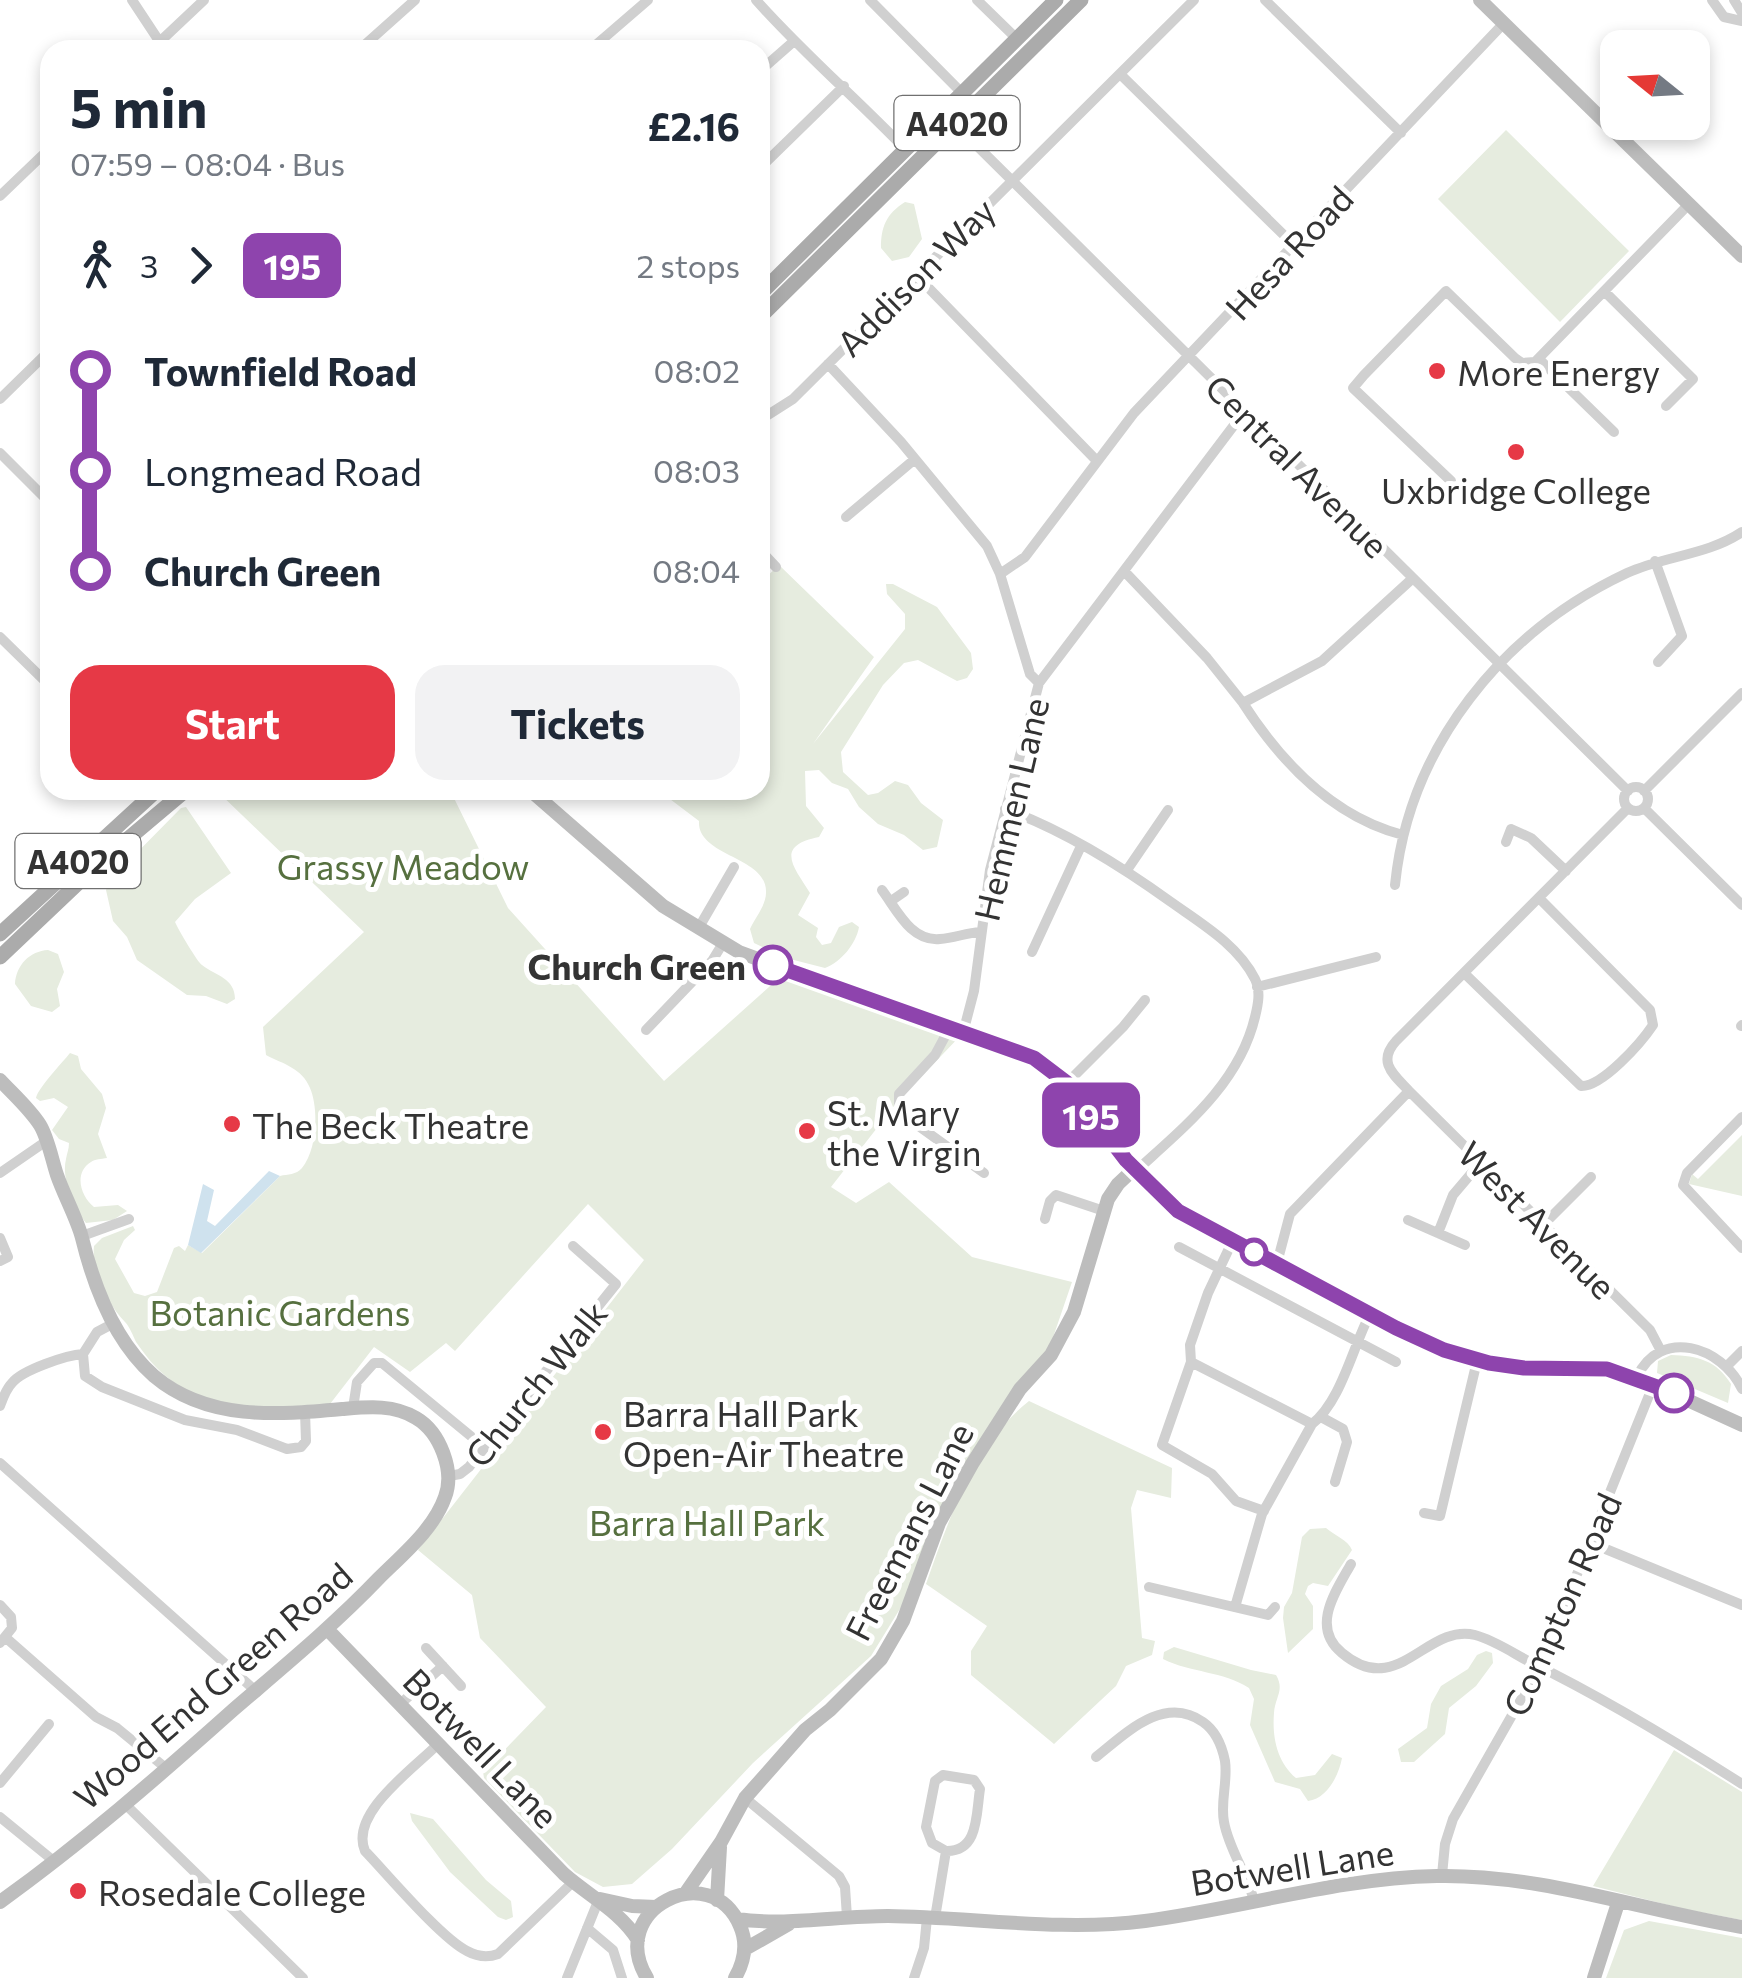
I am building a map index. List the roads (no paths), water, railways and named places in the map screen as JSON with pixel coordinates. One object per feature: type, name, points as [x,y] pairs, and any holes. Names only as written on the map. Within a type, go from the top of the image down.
[{"type":"main road","name":"A4020","points":[[770,286],[1056,0]]},
{"type":"main road","name":"A4020","points":[[770,308],[1081,0]]},
{"type":"main road","name":"A4020","points":[[770,303],[781,298]]},
{"type":"main road","name":"A4020","points":[[0,934],[146,800]]},
{"type":"main road","points":[[166,800],[169,804]]},
{"type":"main road","name":"A4020","points":[[0,957],[96,865],[174,800]]},
{"type":"street","points":[[132,0],[154,40]]},
{"type":"street","points":[[165,40],[204,0]]},
{"type":"street","points":[[371,40],[415,0]]},
{"type":"street","points":[[602,40],[648,0]]},
{"type":"street","points":[[756,0],[793,42],[844,86],[906,150]]},
{"type":"street","points":[[870,0],[963,94]]},
{"type":"street","points":[[977,0],[1017,39]]},
{"type":"street","name":"Addison Way","points":[[770,414],[828,364],[1194,0]]},
{"type":"street","points":[[1265,0],[1401,133]]},
{"type":"street","points":[[1480,0],[1742,256]]},
{"type":"street","points":[[1712,0],[1724,16],[1742,21]]},
{"type":"street","points":[[1734,0],[1742,13]]},
{"type":"street","name":"Hesa Road","points":[[1000,574],[1025,557],[1134,413],[1504,23]]},
{"type":"street","points":[[770,62],[793,42]]},
{"type":"street","points":[[1120,74],[1294,244]]},
{"type":"street","points":[[770,158],[844,86]]},
{"type":"street","points":[[945,135],[969,138],[966,114]]},
{"type":"street","name":"Central Avenue","points":[[969,138],[1628,791]]},
{"type":"street","points":[[0,196],[40,158]]},
{"type":"street","points":[[1451,481],[1353,388],[1446,291],[1518,361],[1530,364],[1690,204]]},
{"type":"street","points":[[916,275],[1098,462]]},
{"type":"street","points":[[1605,292],[1693,379],[1666,406]]},
{"type":"street","points":[[1539,359],[1614,432]]},
{"type":"street","points":[[0,400],[40,360]]},
{"type":"street","points":[[828,364],[984,542],[1000,574],[1030,674],[1039,683]]},
{"type":"street","name":"Hemmen Lane","points":[[956,1031],[972,1000],[986,888],[1039,683],[1244,412]]},
{"type":"street","points":[[0,453],[40,493]]},
{"type":"street","points":[[846,517],[915,460]]},
{"type":"street","points":[[1396,884],[1413,798],[1432,755],[1462,708],[1500,664],[1574,603],[1655,562],[1718,546],[1742,532]]},
{"type":"street","points":[[770,561],[776,568]]},
{"type":"street","points":[[1655,562],[1682,636],[1658,662]]},
{"type":"street","points":[[1125,572],[1207,658],[1286,761],[1324,795],[1362,820],[1403,835]]},
{"type":"street","points":[[1243,704],[1331,654],[1413,578]]},
{"type":"street","points":[[0,637],[40,672]]},
{"type":"street","points":[[1644,791],[1740,698]]},
{"type":"street","points":[[1628,791],[1644,791],[1648,799],[1644,808],[1628,808],[1624,800],[1628,791]]},
{"type":"street","points":[[541,800],[627,877],[723,943],[766,963],[1022,1052],[1044,1064],[1067,1083],[1134,1170],[1178,1211],[1370,1314],[1444,1350],[1477,1360],[1524,1368],[1598,1368],[1637,1377],[1742,1425]]},
{"type":"street","name":"West Avenue","points":[[1628,808],[1388,1051],[1387,1066],[1650,1330],[1661,1351]]},
{"type":"street","points":[[1644,808],[1742,905]]},
{"type":"street","points":[[1005,809],[1127,870],[1226,942],[1258,987],[1254,1024],[1225,1082],[1206,1106],[1134,1170]]},
{"type":"street","points":[[1127,870],[1168,810]]},
{"type":"street","points":[[1506,842],[1511,828],[1522,832],[1566,871]]},
{"type":"street","points":[[1032,952],[1082,846]]},
{"type":"street","points":[[698,929],[734,867]]},
{"type":"street","points":[[882,890],[921,937],[936,940],[980,932]]},
{"type":"street","points":[[891,901],[904,892]]},
{"type":"street","points":[[1464,973],[1581,1086],[1596,1083],[1644,1037],[1653,1026],[1650,1010],[1539,898]]},
{"type":"street","points":[[646,1030],[712,961],[723,943]]},
{"type":"street","points":[[1258,987],[1376,957]]},
{"type":"street","points":[[1067,1083],[1146,1000]]},
{"type":"street","points":[[956,1031],[900,1094],[899,1108],[984,1174]]},
{"type":"street","points":[[0,1080],[42,1127],[82,1236],[86,1263],[114,1322],[136,1358],[156,1378],[184,1396],[240,1412],[393,1409],[415,1417],[438,1444],[449,1476]]},
{"type":"street","points":[[1276,1263],[1290,1214],[1409,1091]]},
{"type":"street","points":[[1742,1117],[1686,1173],[1683,1184],[1742,1248]]},
{"type":"street","points":[[0,1173],[45,1142]]},
{"type":"street","points":[[1438,1233],[1452,1195],[1481,1162]]},
{"type":"street","name":"Freemans Lane","points":[[686,1894],[745,1798],[805,1730],[880,1659],[903,1621],[939,1523],[972,1464],[1020,1389],[1051,1355],[1074,1312],[1112,1191],[1134,1170]]},
{"type":"street","points":[[1544,1224],[1592,1177]]},
{"type":"street","points":[[1044,1220],[1056,1194],[1104,1211]]},
{"type":"street","points":[[82,1236],[128,1219]]},
{"type":"street","points":[[1408,1220],[1465,1245]]},
{"type":"street","points":[[0,1238],[8,1257],[0,1261]]},
{"type":"street","points":[[1232,1240],[1190,1345],[1191,1362],[1162,1445],[1212,1474],[1236,1501],[1264,1511]]},
{"type":"street","name":"Church Walk","points":[[449,1476],[466,1470],[616,1284],[574,1246]]},
{"type":"street","points":[[1179,1248],[1396,1362]]},
{"type":"street","points":[[1234,1607],[1264,1511],[1346,1370],[1370,1314]]},
{"type":"street","points":[[114,1322],[97,1332],[82,1354],[86,1376],[102,1387],[185,1420],[236,1430],[287,1450],[301,1448],[306,1441],[305,1412]]},
{"type":"street","points":[[1637,1377],[1646,1360],[1661,1351],[1693,1349],[1728,1365],[1742,1389]]},
{"type":"street","points":[[1728,1365],[1742,1351]]},
{"type":"street","points":[[0,1406],[18,1376],[82,1354]]},
{"type":"street","points":[[1424,1513],[1440,1516],[1477,1360]]},
{"type":"street","points":[[1191,1362],[1317,1421],[1343,1429],[1347,1442],[1336,1482]]},
{"type":"street","points":[[353,1408],[358,1382],[374,1363],[382,1363],[484,1447]]},
{"type":"street","name":"Compton Road","points":[[1442,1876],[1444,1844],[1458,1810],[1540,1666],[1654,1383]]},
{"type":"street","points":[[0,1463],[257,1692]]},
{"type":"street","name":"Wood End Green Road","points":[[0,1902],[126,1805],[328,1630],[420,1535],[446,1496],[449,1476]]},
{"type":"street","points":[[1591,1543],[1742,1605]]},
{"type":"street","points":[[1351,1564],[1332,1598],[1326,1619],[1331,1640],[1350,1659],[1370,1667],[1391,1668],[1441,1641],[1466,1634],[1480,1637],[1680,1744],[1742,1784]]},
{"type":"street","points":[[1149,1587],[1268,1615],[1275,1607]]},
{"type":"street","points":[[0,1605],[11,1617],[12,1628],[3,1640],[96,1717],[117,1728],[167,1768]]},
{"type":"street","name":"Botwell Lane","points":[[328,1630],[573,1882],[599,1899],[638,1940]]},
{"type":"street","points":[[426,1648],[461,1686]]},
{"type":"street","points":[[399,1705],[443,1666]]},
{"type":"street","points":[[1096,1757],[1157,1715],[1182,1713],[1206,1724],[1218,1740],[1224,1758],[1224,1827],[1247,1875],[1254,1901]]},
{"type":"street","points":[[0,1782],[50,1724]]},
{"type":"street","points":[[437,1745],[368,1814],[361,1835],[365,1851],[452,1940],[472,1954],[498,1954],[573,1882]]},
{"type":"street","points":[[943,1775],[974,1780],[980,1790],[972,1838],[959,1850],[946,1851],[932,1844],[926,1827],[934,1781],[943,1775]]},
{"type":"street","points":[[745,1798],[839,1876],[845,1887],[847,1917]]},
{"type":"street","points":[[126,1805],[303,1978]]},
{"type":"street","points":[[0,1818],[55,1862]]},
{"type":"street","name":"Freemans Lane","points":[[717,1900],[721,1842]]},
{"type":"street","points":[[914,1978],[946,1851]]},
{"type":"street","name":"Botwell Lane","points":[[737,1919],[790,1923],[847,1917],[1128,1923],[1380,1879],[1442,1876],[1561,1887],[1618,1903],[1742,1927]]},
{"type":"street","points":[[647,1978],[638,1958],[638,1940],[645,1920],[668,1898],[686,1894],[717,1900],[737,1919],[745,1949],[735,1978]]},
{"type":"street","points":[[567,1978],[599,1899]]},
{"type":"street","name":"Botwell Lane","points":[[599,1899],[656,1907]]},
{"type":"street","points":[[1594,1978],[1618,1903]]},
{"type":"street","name":"Botwell Lane","points":[[745,1949],[790,1923]]},
{"type":"street","points":[[586,1928],[613,1950],[622,1978]]},
{"type":"water","points":[[269,1171],[280,1176],[201,1253],[188,1245],[203,1184],[214,1190],[207,1221],[215,1226]]},
{"type":"place","name":"More Energy","points":[[1437,371]]},
{"type":"place","name":"Uxbridge College","points":[[1516,452]]},
{"type":"place","name":"Church Green","points":[[773,965]]},
{"type":"place","name":"The Beck Theatre","points":[[232,1124]]},
{"type":"place","name":"St. Mary the Virgin","points":[[807,1131]]},
{"type":"place","name":"Barra Hall Park Open-Air Theatre","points":[[603,1432]]},
{"type":"place","name":"Rosedale College","points":[[78,1891]]},
{"type":"park label","name":"Grassy Meadow","points":[[403,865]]},
{"type":"park label","name":"Botanic Gardens","points":[[280,1311]]},
{"type":"park label","name":"Barra Hall Park","points":[[707,1521]]}]
